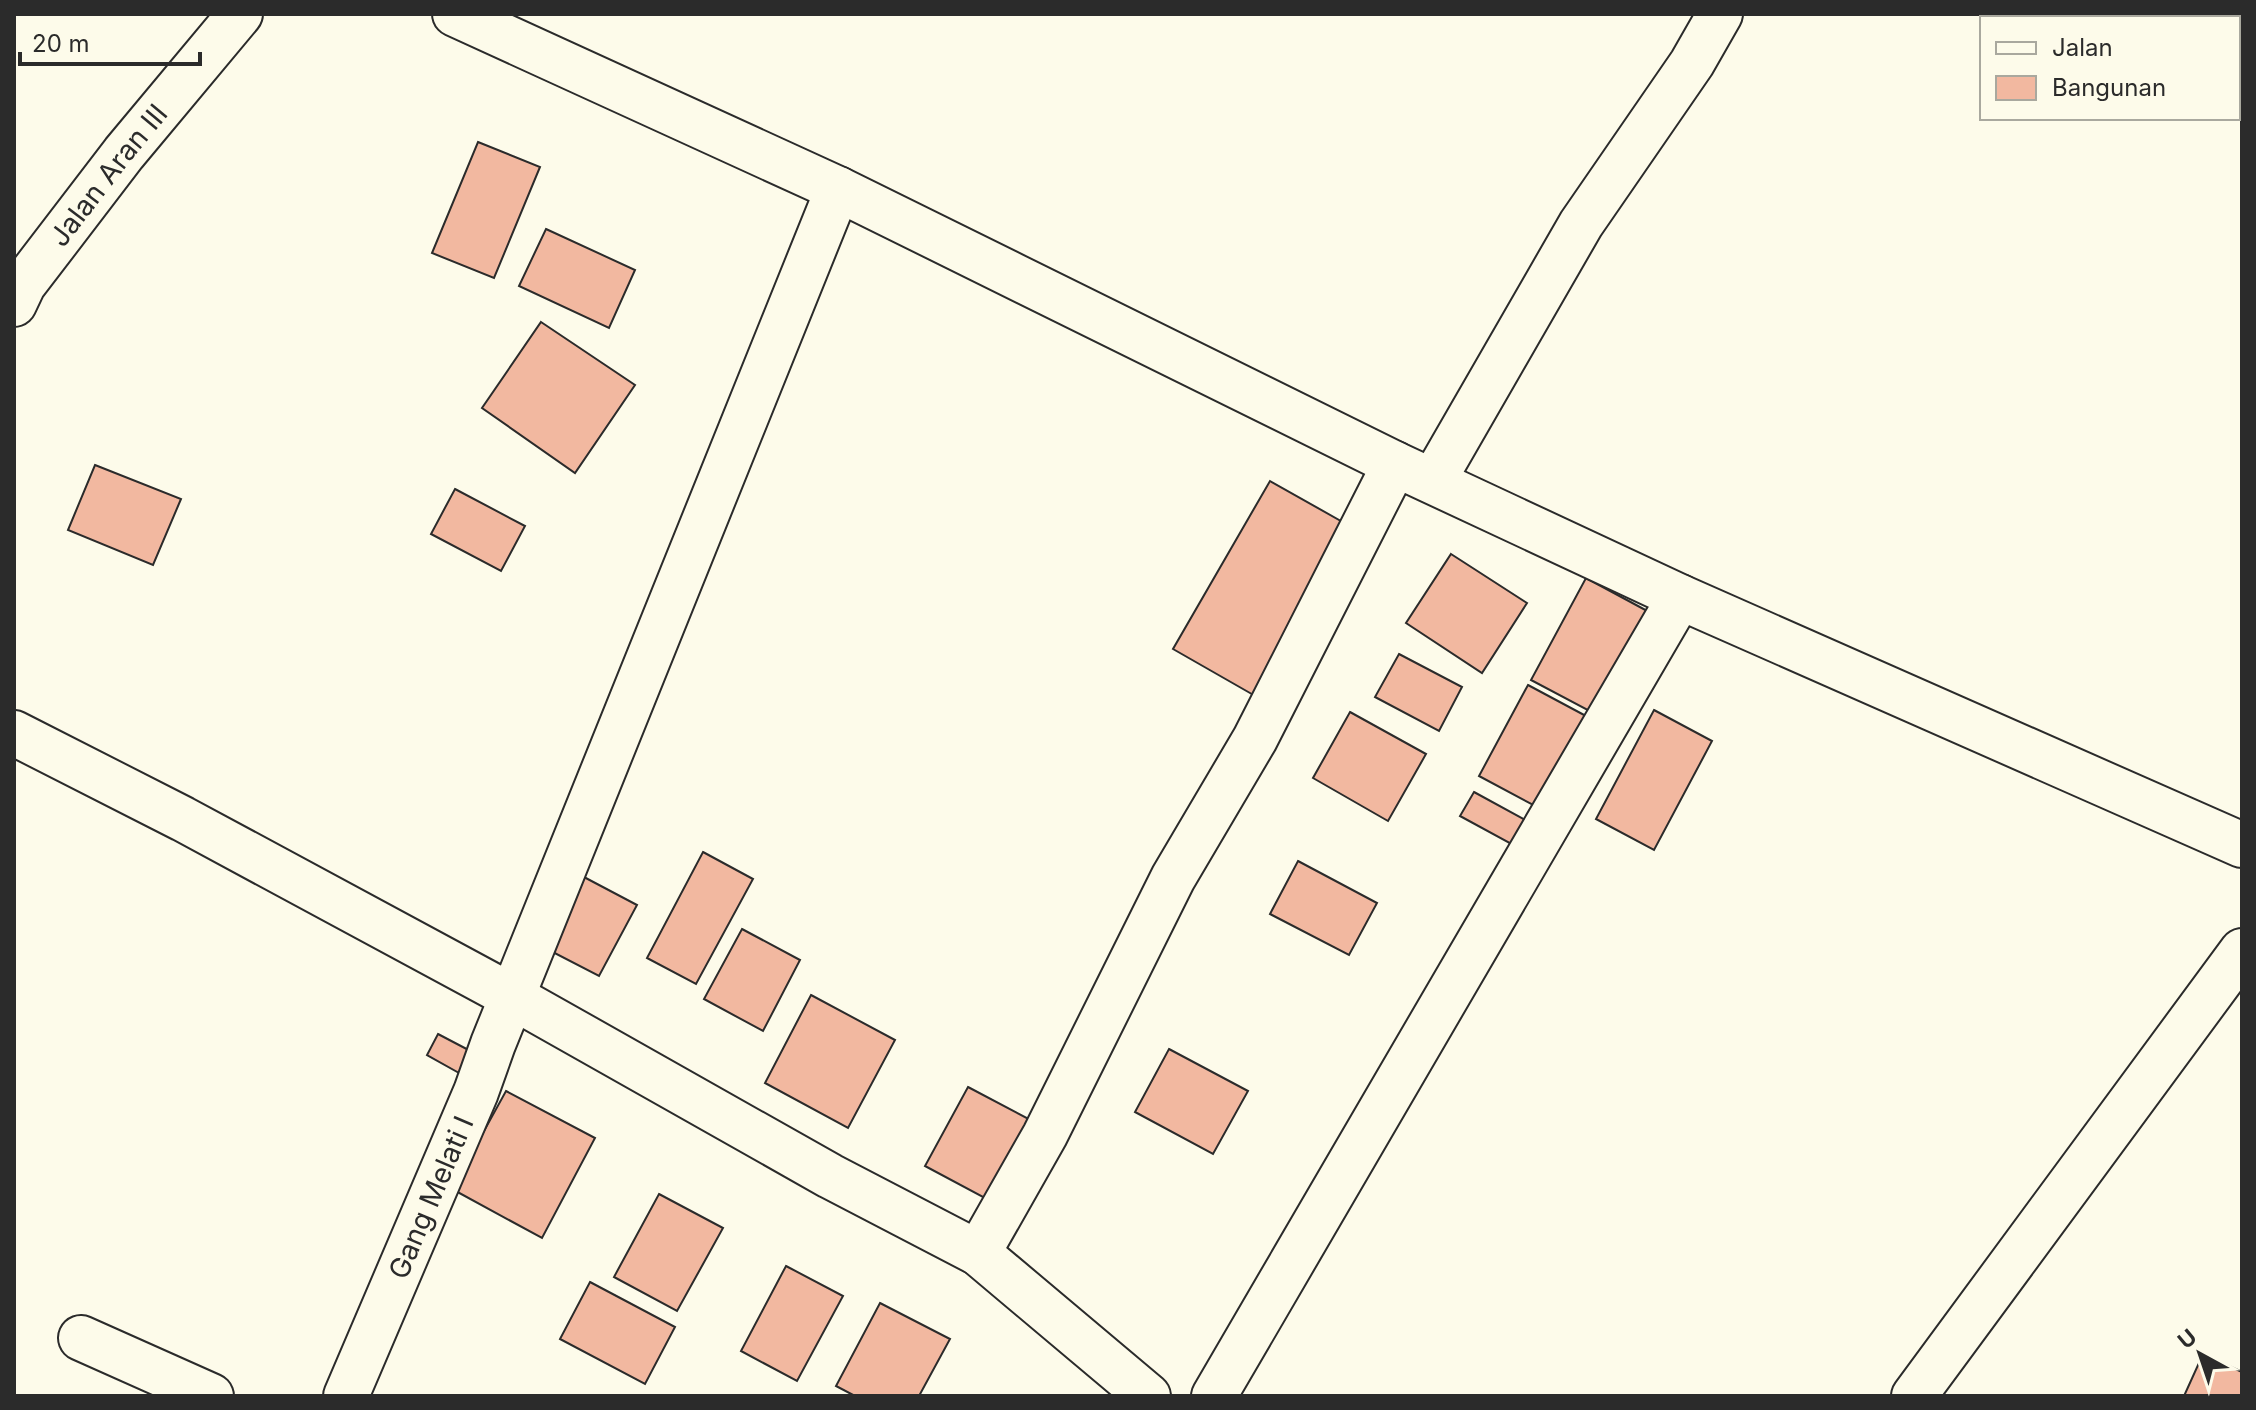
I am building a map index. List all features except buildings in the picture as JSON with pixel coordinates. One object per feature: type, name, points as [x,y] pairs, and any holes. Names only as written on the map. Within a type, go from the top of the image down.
[{"type":"street","name":"Jalan Aran III","points":[[14,304],[23,285],[124,153],[240,14]]},
{"type":"street","points":[[455,14],[838,189],[1414,472],[1680,597],[2242,845]]},
{"type":"street","points":[[978,1253],[1045,1135],[1173,878],[1414,472],[1692,63],[1720,14]]},
{"type":"street","name":"Gang Melati I","points":[[346,1396],[476,1092],[838,189]]},
{"type":"street","points":[[1214,1396],[1680,597]]},
{"type":"street","points":[[14,733],[183,819],[513,997],[830,1176],[978,1253],[1148,1396]]},
{"type":"street","points":[[1926,1392],[2242,951]]},
{"type":"street","points":[[81,1338],[211,1396]]}]
